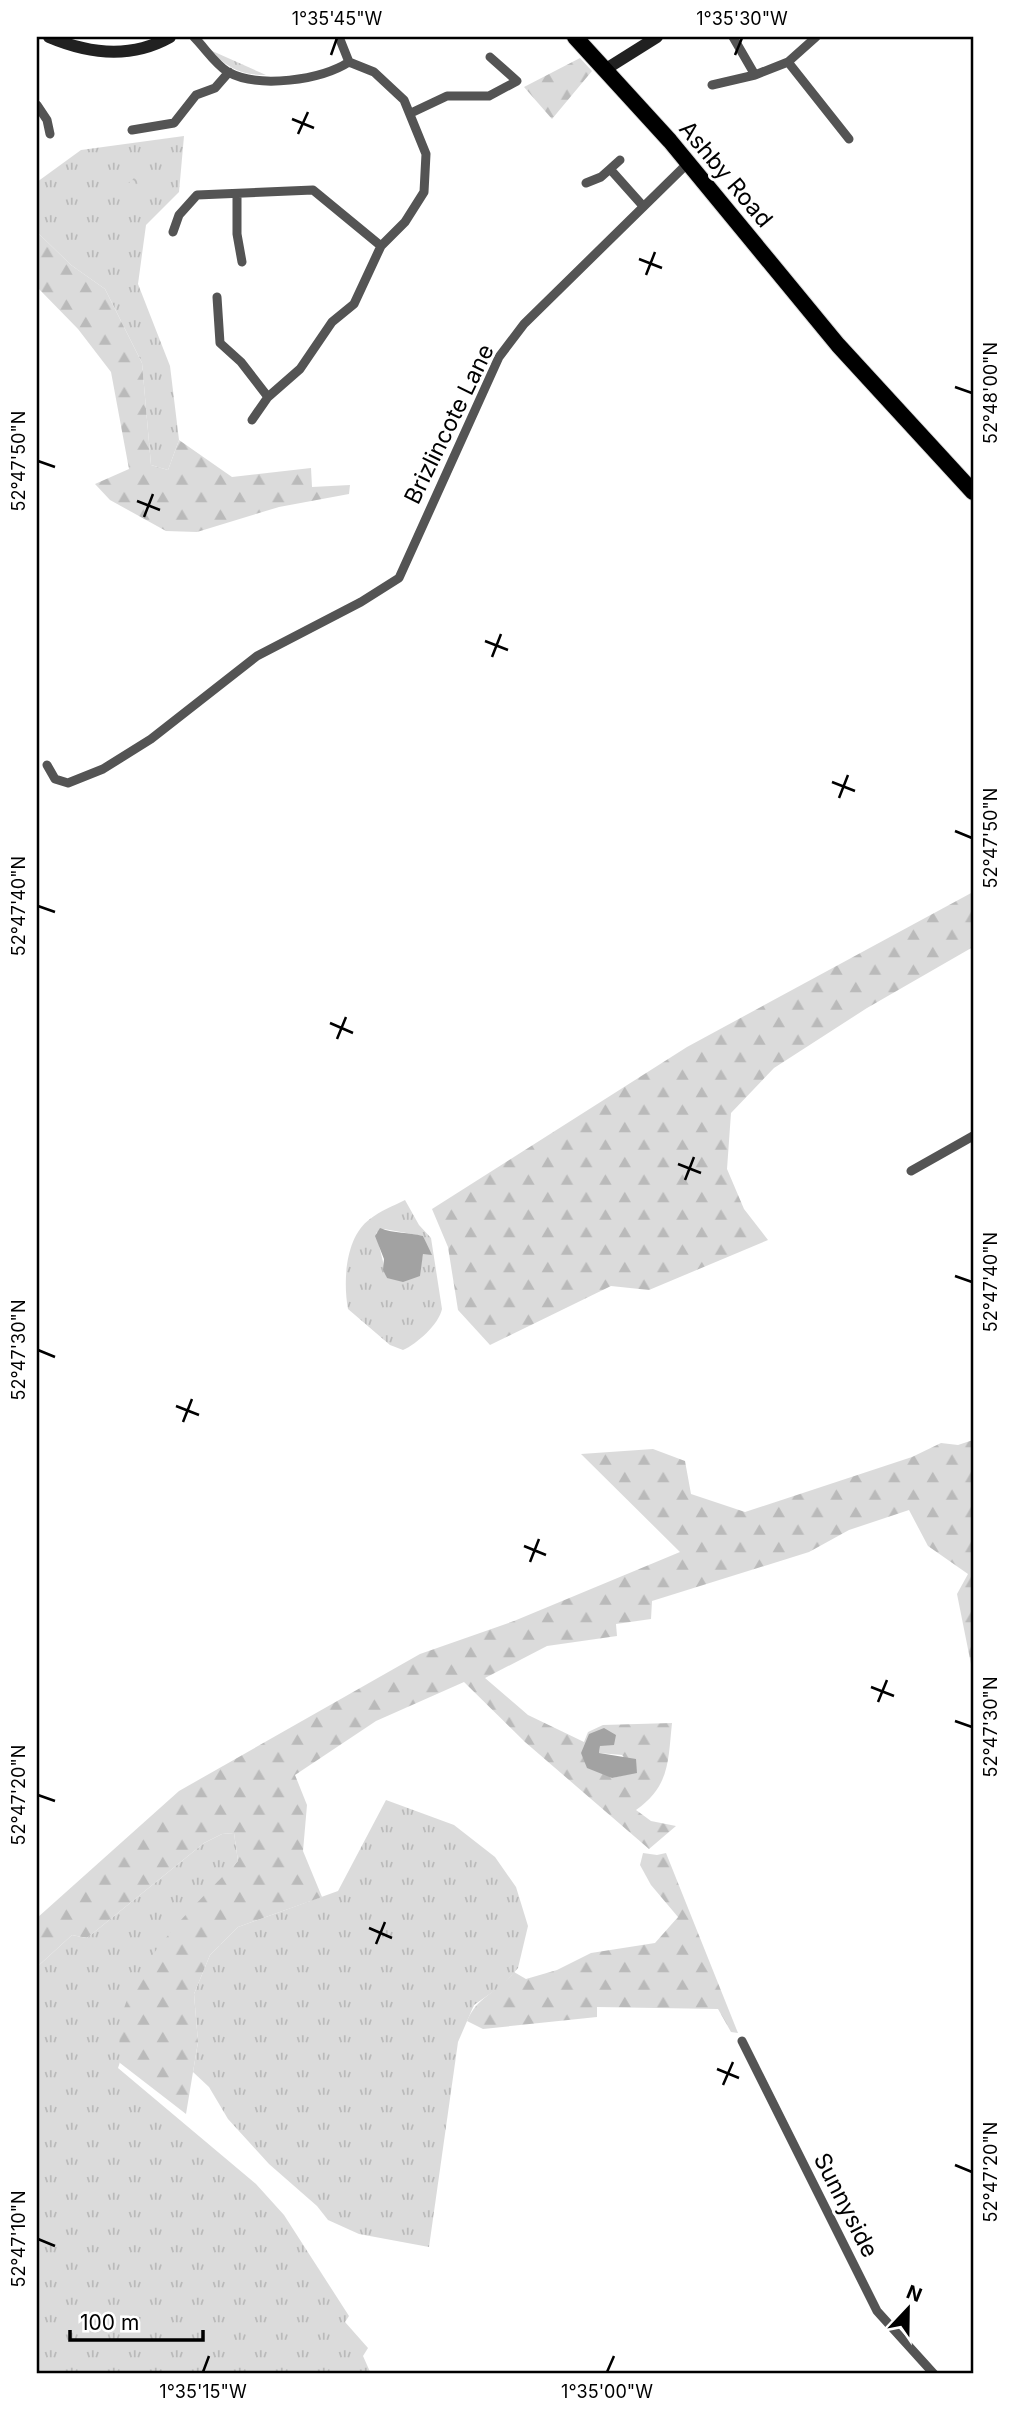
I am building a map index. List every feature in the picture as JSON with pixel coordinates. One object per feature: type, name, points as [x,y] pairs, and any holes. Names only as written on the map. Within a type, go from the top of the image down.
[{"type":"highway","name":"Ashby Road","points":[[575,37],[688,163],[838,345],[973,492]]},
{"type":"street","points":[[49,37],[74,47],[113,52],[149,49],[170,37]]},
{"type":"street","points":[[194,37],[229,72],[242,78],[263,80],[321,76],[349,62]]},
{"type":"street","points":[[252,420],[268,397],[300,369],[332,323],[354,304],[381,246],[405,222],[424,192],[426,154],[411,113],[392,88],[373,72],[349,62],[339,37]]},
{"type":"street","points":[[606,69],[657,37]]},
{"type":"street","points":[[733,37],[755,75]]},
{"type":"street","points":[[712,85],[755,75],[788,62],[816,37]]},
{"type":"street","points":[[411,113],[447,96],[489,96],[517,80],[490,57]]},
{"type":"street","points":[[788,62],[849,139]]},
{"type":"street","points":[[132,130],[174,123],[196,95],[215,88],[229,72]]},
{"type":"street","points":[[37,105],[47,120],[50,134]]},
{"type":"street","points":[[586,183],[601,177],[621,160]]},
{"type":"street","name":"Brizlincote Lane","points":[[47,765],[55,779],[68,783],[103,769],[182,718],[257,656],[380,591],[399,578],[499,357],[524,324],[688,163]]},
{"type":"street","points":[[610,169],[643,206]]},
{"type":"street","points":[[173,232],[179,215],[197,195],[313,190],[335,205],[352,225],[381,246]]},
{"type":"street","points":[[237,194],[237,234],[242,262]]},
{"type":"street","points":[[217,297],[220,343],[241,362],[268,397]]},
{"type":"street","points":[[911,1171],[973,1136]]},
{"type":"street","name":"Sunnyside","points":[[742,2041],[877,2311],[934,2374]]},
{"type":"green space","points":[[210,50],[266,75],[249,74],[235,69]]},
{"type":"green space","points":[[580,58],[592,71],[552,119],[524,87]]},
{"type":"green space","points":[[184,136],[179,192],[146,225],[138,284],[170,366],[179,440],[168,470],[151,465],[142,363],[105,289],[71,265],[37,232],[37,182],[81,150]]},
{"type":"green space","points":[[142,170],[151,179],[135,194],[127,185]]},
{"type":"green space","points":[[37,232],[71,265],[105,289],[142,363],[151,465],[168,470],[179,440],[232,477],[311,468],[312,487],[350,485],[349,494],[279,507],[197,532],[166,531],[110,500],[95,484],[129,469],[111,372],[78,329],[37,287]]},
{"type":"green space","points":[[973,892],[973,947],[867,1008],[774,1068],[731,1113],[727,1169],[744,1209],[768,1240],[649,1290],[611,1286],[490,1345],[458,1310],[448,1247],[432,1209],[687,1047]]},
{"type":"green space","points":[[405,1200],[419,1225],[431,1238],[442,1309],[437,1321],[427,1333],[403,1350],[390,1345],[348,1309],[346,1273],[351,1248],[362,1227],[370,1219]],"holes":[[[384,1229],[423,1236],[429,1252],[423,1254],[421,1264],[387,1278],[376,1233]]]},
{"type":"green space","points":[[973,1440],[973,1674],[957,1594],[968,1574],[928,1546],[909,1510],[849,1530],[809,1552],[652,1601],[651,1619],[616,1624],[617,1636],[547,1646],[485,1678],[528,1715],[584,1742],[588,1732],[603,1725],[672,1723],[668,1761],[661,1782],[647,1801],[636,1810],[651,1821],[676,1826],[649,1849],[525,1742],[464,1682],[376,1721],[295,1775],[307,1805],[303,1851],[322,1897],[238,1927],[210,1955],[194,1994],[198,2042],[186,2114],[120,2063],[120,2025],[128,1998],[153,1955],[186,1914],[238,1861],[234,1833],[222,1834],[204,1843],[87,1938],[72,1935],[37,1967],[37,1918],[179,1791],[420,1654],[514,1621],[680,1552],[581,1454],[653,1449],[685,1461],[691,1494],[745,1512],[912,1457],[941,1443],[958,1445]],"holes":[[[616,1736],[600,1746],[599,1753],[622,1755],[637,1772],[612,1778],[581,1753]]]},
{"type":"green space","points":[[386,1800],[454,1825],[495,1857],[516,1887],[528,1926],[518,1968],[504,1984],[474,2005],[458,2042],[429,2247],[359,2234],[328,2220],[317,2206],[269,2164],[228,2119],[209,2087],[193,2072],[198,2042],[194,1994],[210,1955],[238,1927],[338,1891]]},
{"type":"green space","points":[[234,1833],[238,1861],[157,1951],[118,2068],[256,2184],[284,2215],[349,2316],[345,2322],[368,2348],[363,2356],[371,2374],[37,2374],[37,1967],[72,1935],[87,1938],[204,1843],[222,1834]]},
{"type":"green space","points":[[643,1853],[666,1853],[738,2033],[731,2032],[718,2009],[597,2007],[597,2017],[483,2029],[467,2021],[477,2005],[514,1972],[526,1979],[557,1970],[591,1953],[655,1943],[678,1917],[651,1885],[640,1865]]},
{"type":"shaded area","points":[[380,1228],[423,1236],[432,1255],[423,1254],[420,1276],[403,1282],[387,1278],[383,1270],[384,1259],[375,1236]]},
{"type":"shaded area","points":[[604,1728],[616,1735],[614,1745],[600,1746],[599,1753],[636,1759],[637,1773],[612,1778],[587,1768],[581,1753],[589,1734]]}]
